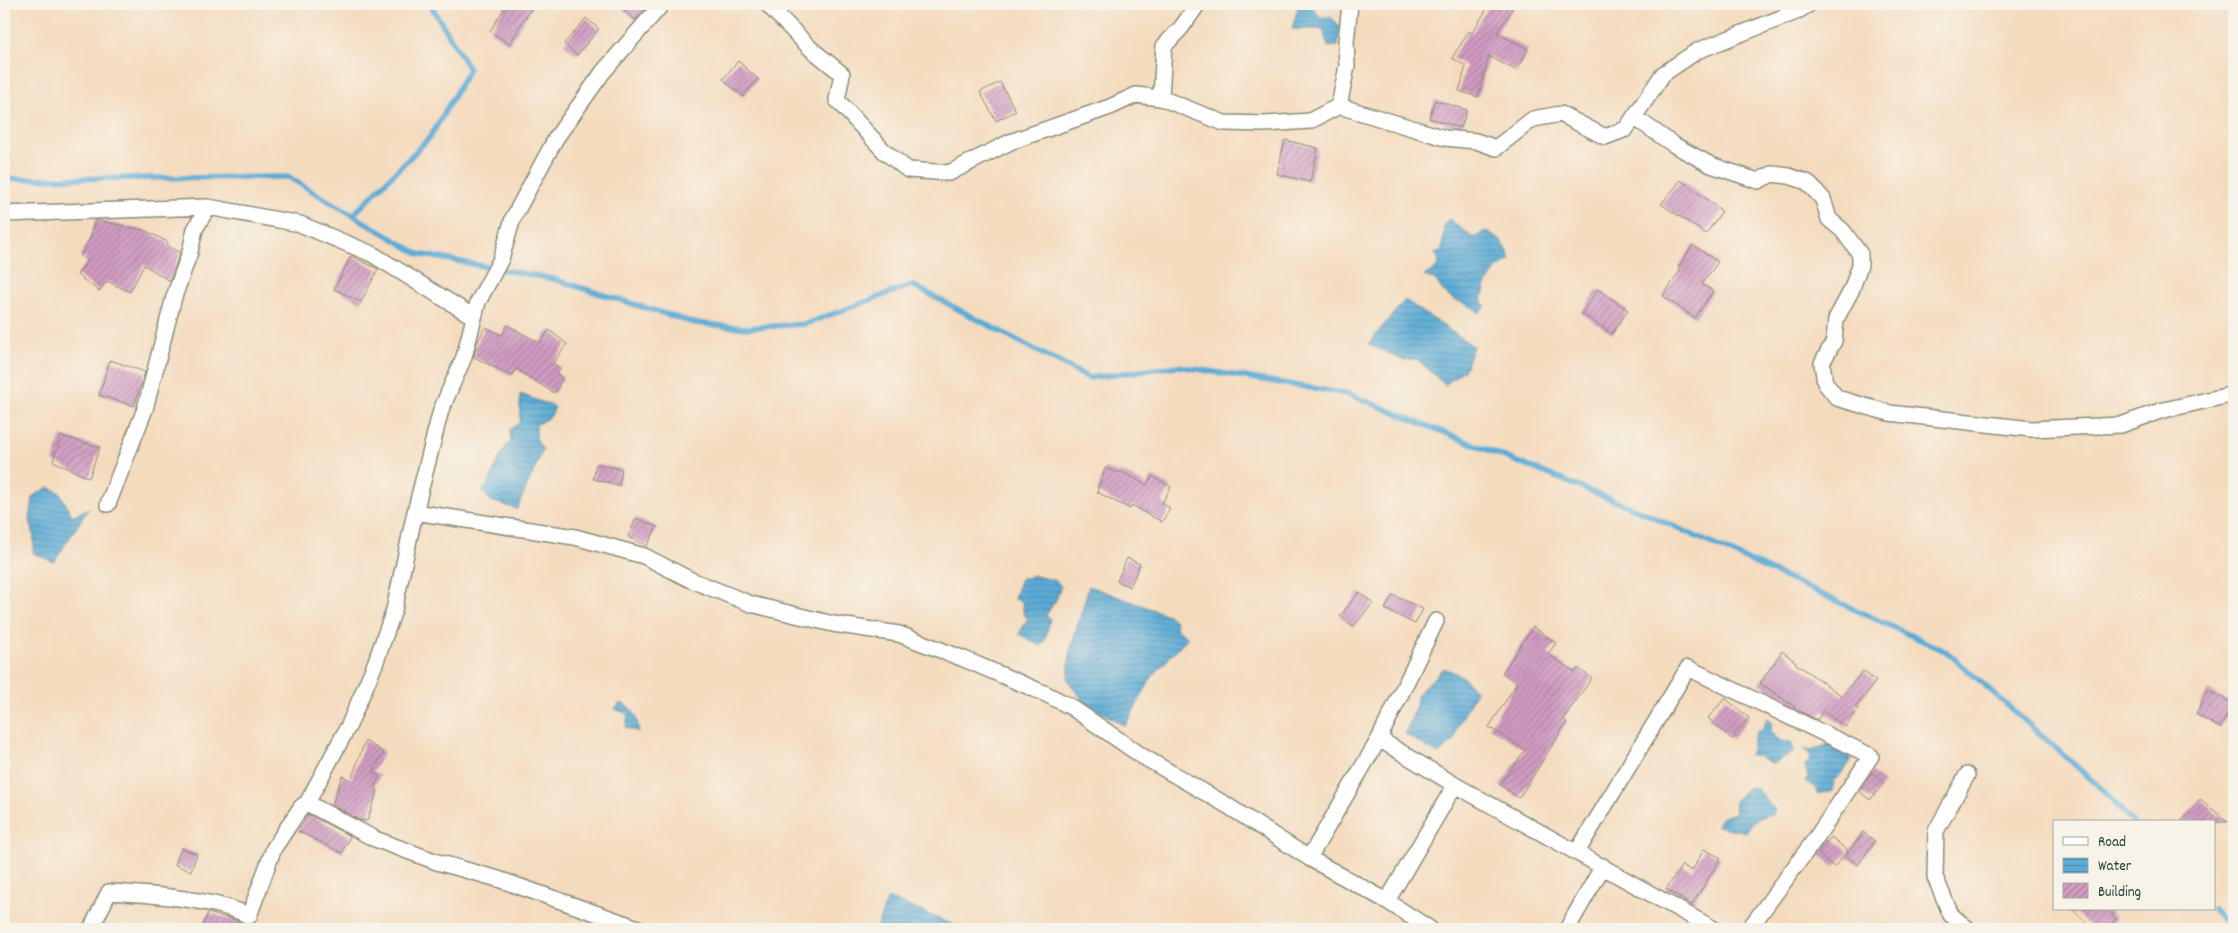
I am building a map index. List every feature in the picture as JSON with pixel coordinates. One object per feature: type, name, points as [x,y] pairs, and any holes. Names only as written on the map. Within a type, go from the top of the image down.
[{"type":"street","points":[[247,923],[274,848],[301,807],[307,803],[348,725],[375,664],[394,610],[415,512],[441,410],[464,357],[478,302],[501,259],[513,218],[556,138],[603,72],[662,4]]},
{"type":"street","points":[[766,4],[810,48],[842,74],[837,100],[884,151],[908,170],[949,174],[1010,142],[1110,107],[1136,95],[1162,98],[1224,123],[1265,124],[1310,121],[1339,106],[1445,138],[1476,141],[1496,148],[1533,119],[1561,114],[1606,137],[1626,129],[1664,74],[1697,51],[1796,12],[1809,4]]},
{"type":"street","points":[[1162,98],[1164,46],[1181,28],[1198,4]]},
{"type":"street","points":[[1339,106],[1346,66],[1346,42],[1350,4]]},
{"type":"street","points":[[1634,117],[1674,145],[1710,165],[1758,182],[1772,174],[1789,176],[1807,182],[1823,199],[1829,219],[1860,254],[1860,265],[1851,291],[1836,319],[1834,341],[1822,364],[1825,383],[1837,398],[1890,413],[2031,429],[2121,425],[2160,411],[2234,394]]},
{"type":"street","points":[[4,214],[208,207],[300,224],[372,254],[474,318]]},
{"type":"street","points":[[108,504],[145,409],[174,297],[190,252],[195,229],[208,207]]},
{"type":"street","points":[[415,512],[575,537],[644,556],[691,580],[751,604],[833,624],[898,634],[964,659],[1046,694],[1071,707],[1142,756],[1228,806],[1309,858],[1387,901],[1430,929]]},
{"type":"street","points":[[1309,858],[1379,739],[1436,621]]},
{"type":"street","points":[[1577,852],[1688,668],[1871,756],[1816,838],[1749,929]]},
{"type":"street","points":[[1379,739],[1455,785],[1714,929]]},
{"type":"street","points":[[1967,775],[1936,831],[1935,877],[1951,915],[1968,929]]},
{"type":"street","points":[[1387,901],[1455,785]]},
{"type":"street","points":[[307,803],[375,839],[437,862],[498,879],[641,929]]},
{"type":"street","points":[[1567,929],[1603,866]]},
{"type":"street","points":[[91,929],[109,892],[201,902],[240,911],[247,923]]},
{"type":"water","points":[[1299,4],[1310,4],[1320,17],[1331,17],[1340,26],[1338,46],[1328,47],[1323,29],[1292,29]]},
{"type":"water","points":[[1449,219],[1472,237],[1477,237],[1485,231],[1498,238],[1507,250],[1511,260],[1494,272],[1491,277],[1481,301],[1486,306],[1480,313],[1451,298],[1436,280],[1424,276],[1438,267],[1439,260],[1435,253],[1442,250],[1444,226]]},
{"type":"water","points":[[1405,300],[1473,346],[1466,368],[1445,385],[1417,359],[1403,360],[1368,344]]},
{"type":"water","points":[[520,394],[555,407],[551,416],[536,425],[536,438],[543,450],[517,509],[491,501],[482,491],[487,485],[505,447],[511,441],[510,430],[520,422]]},
{"type":"water","points":[[49,487],[60,493],[72,516],[89,508],[54,562],[33,553],[34,535],[30,521],[33,496]]},
{"type":"water","points":[[1032,575],[1056,581],[1061,586],[1056,600],[1046,615],[1050,619],[1045,640],[1041,646],[1019,634],[1028,618],[1024,615],[1022,602],[1014,598],[1021,578],[1027,578]]},
{"type":"water","points":[[1089,586],[1168,615],[1175,621],[1177,630],[1188,637],[1152,677],[1125,726],[1084,702],[1068,680],[1070,651]]},
{"type":"water","points":[[1444,668],[1462,676],[1476,691],[1456,730],[1454,741],[1438,754],[1405,734],[1415,709],[1418,693]]},
{"type":"water","points":[[620,703],[632,710],[639,732],[626,728],[628,714],[615,709]]},
{"type":"water","points":[[1767,718],[1772,722],[1771,732],[1780,741],[1791,742],[1794,751],[1773,764],[1758,756],[1749,755],[1757,731],[1763,728]]},
{"type":"water","points":[[1829,744],[1844,754],[1849,754],[1852,759],[1834,781],[1833,791],[1817,794],[1816,789],[1806,781],[1808,778],[1805,765],[1809,761],[1810,755],[1804,749],[1811,751]]},
{"type":"water","points":[[1749,787],[1756,788],[1775,810],[1771,815],[1756,820],[1746,832],[1717,826],[1721,818],[1735,813],[1734,801]]},
{"type":"water","points":[[888,898],[964,929],[876,929]]},
{"type":"building","points":[[507,4],[534,4],[509,44],[490,31]]},
{"type":"building","points":[[617,4],[650,4],[635,20]]},
{"type":"building","points":[[1490,4],[1515,4],[1497,33],[1528,49],[1517,71],[1489,56],[1478,97],[1459,91],[1466,66],[1452,58],[1469,31],[1472,33]]},
{"type":"building","points":[[586,18],[599,29],[577,55],[564,44]]},
{"type":"building","points":[[738,61],[758,79],[743,97],[723,79]]},
{"type":"building","points":[[1000,82],[1016,111],[996,121],[980,92]]},
{"type":"building","points":[[1435,100],[1467,110],[1461,128],[1429,118]]},
{"type":"building","points":[[1285,140],[1318,148],[1310,182],[1277,174]]},
{"type":"building","points":[[1681,180],[1722,211],[1706,234],[1661,204]]},
{"type":"building","points":[[95,220],[144,230],[168,242],[167,245],[180,253],[170,281],[144,265],[130,292],[107,281],[99,291],[77,275],[88,260],[80,256],[90,238]]},
{"type":"building","points":[[1693,245],[1718,262],[1702,284],[1713,291],[1695,318],[1663,296],[1681,269],[1678,267]]},
{"type":"building","points":[[351,256],[378,269],[361,302],[334,289]]},
{"type":"building","points":[[1598,289],[1628,310],[1612,334],[1581,313]]},
{"type":"building","points":[[507,325],[540,343],[549,330],[567,344],[553,363],[560,368],[556,373],[563,378],[554,393],[516,369],[512,376],[474,357],[477,343],[485,327],[502,335]]},
{"type":"building","points":[[110,360],[145,372],[134,406],[99,395]]},
{"type":"building","points":[[61,436],[100,447],[89,478],[53,461]]},
{"type":"building","points":[[596,464],[622,469],[619,485],[593,479]]},
{"type":"building","points":[[1105,468],[1119,473],[1120,471],[1147,485],[1152,476],[1171,487],[1162,503],[1170,508],[1162,522],[1132,505],[1130,509],[1097,492]]},
{"type":"building","points":[[636,518],[657,527],[647,546],[628,537]]},
{"type":"building","points":[[1127,558],[1140,564],[1130,587],[1117,581]]},
{"type":"building","points":[[1359,592],[1373,603],[1353,627],[1340,616]]},
{"type":"building","points":[[1393,595],[1423,609],[1415,624],[1385,609]]},
{"type":"building","points":[[1533,627],[1556,643],[1548,654],[1575,672],[1578,668],[1592,678],[1563,719],[1567,722],[1519,798],[1500,785],[1525,750],[1489,727],[1517,683],[1502,673]]},
{"type":"building","points":[[1782,651],[1795,663],[1842,696],[1863,671],[1876,681],[1855,707],[1858,709],[1845,727],[1823,711],[1817,720],[1794,708],[1760,683]]},
{"type":"building","points":[[2208,690],[2233,704],[2220,728],[2196,714]]},
{"type":"building","points":[[1725,698],[1749,718],[1732,739],[1708,718]]},
{"type":"building","points":[[365,741],[384,752],[373,772],[380,775],[374,787],[378,790],[367,821],[359,820],[332,805],[342,776],[351,780]]},
{"type":"building","points":[[1872,772],[1884,783],[1870,800],[1859,791]]},
{"type":"building","points":[[2200,799],[2228,822],[2216,822],[2216,820],[2183,820]]},
{"type":"building","points":[[308,814],[350,836],[342,853],[298,831]]},
{"type":"building","points":[[1863,832],[1875,841],[1858,865],[1846,856]]},
{"type":"building","points":[[1831,837],[1848,851],[1834,867],[1818,853]]},
{"type":"building","points":[[181,848],[197,854],[191,871],[175,865]]},
{"type":"building","points":[[1704,849],[1721,858],[1692,905],[1666,889],[1682,865],[1692,871]]},
{"type":"building","points":[[2073,910],[2107,910],[2116,919],[2106,929],[2093,929]]},
{"type":"building","points":[[208,913],[232,919],[256,929],[201,929]]},
{"type":"waterway","points":[[353,215],[431,136],[469,69],[430,4]]},
{"type":"waterway","points":[[4,179],[288,177],[419,254],[553,279],[694,323],[746,328],[805,324],[912,285],[1089,378],[1178,366],[1348,394],[1645,513],[1947,652],[2102,789],[2130,820]]},
{"type":"waterway","points":[[2214,910],[2231,929]]}]
